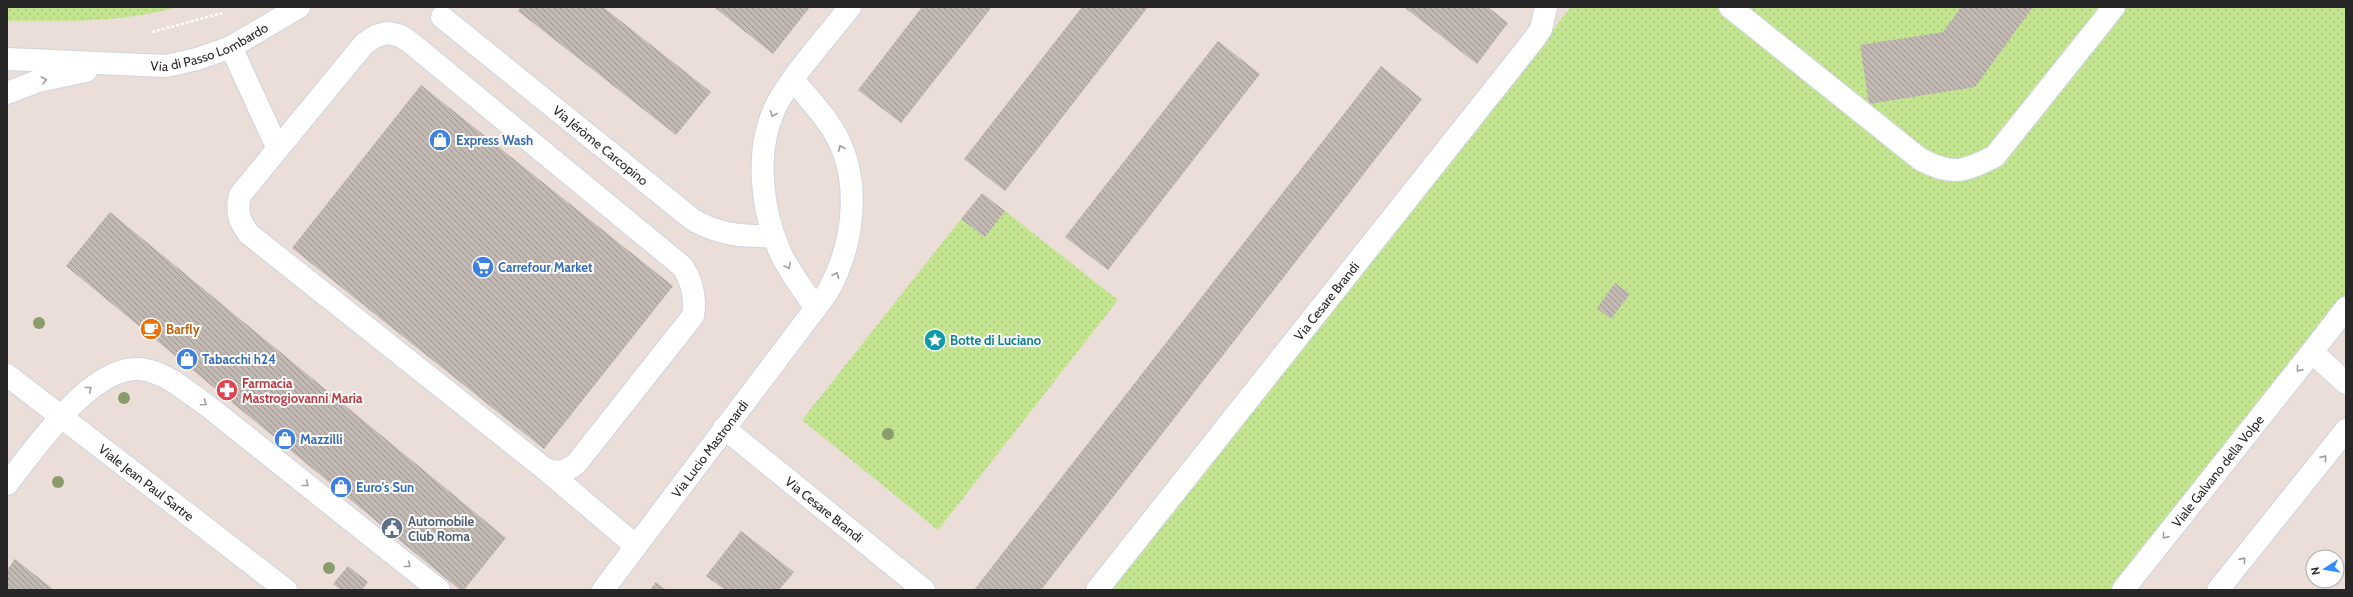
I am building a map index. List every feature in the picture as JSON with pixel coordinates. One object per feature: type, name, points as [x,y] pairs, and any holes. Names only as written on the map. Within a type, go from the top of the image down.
[{"type":"street","name":"Via di Passo Lombardo","points":[[7,93],[38,81],[71,73],[181,63],[231,46],[300,7]]},
{"type":"street","points":[[816,308],[796,281],[774,236],[763,182],[765,148],[769,124],[777,105],[793,80],[850,7]]},
{"type":"street","name":"Via Cesare Brandi","points":[[1097,590],[1535,38],[1540,29],[1546,7]]},
{"type":"street","points":[[1730,7],[1920,159],[1937,168],[1956,171],[1974,167],[1995,156],[2114,7]]},
{"type":"street","name":"Via Jéròme Carcopino","points":[[442,17],[692,220],[718,232],[736,236],[774,236]]},
{"type":"street","points":[[545,469],[556,473],[566,471],[576,464],[690,321],[693,316],[694,297],[690,279],[683,267],[401,36],[388,33],[376,36],[364,44],[240,196],[237,209],[240,222],[249,234],[545,469],[636,546]]},
{"type":"street","points":[[231,46],[278,150]]},
{"type":"street","name":"Via di Passo Lombardo","points":[[7,59],[136,66]]},
{"type":"street","name":"Via Lucio Mastronardi","points":[[603,590],[816,308],[832,283],[847,247],[850,228],[850,189],[843,152],[834,131],[793,80]]},
{"type":"street","name":"Viale Galvano della Volpe","points":[[2123,590],[2346,308]]},
{"type":"street","points":[[2312,352],[2346,383]]},
{"type":"street","points":[[7,484],[62,417],[91,387],[110,375],[134,368],[158,374],[174,382],[209,407],[439,590]]},
{"type":"street","name":"Viale Jean Paul Sartre","points":[[7,375],[286,590]]},
{"type":"street","name":"Via Cesare Brandi","points":[[724,428],[924,590]]},
{"type":"street","points":[[2218,590],[2346,430]]},
{"type":"green space","points":[[7,7],[178,7],[136,16],[93,20],[7,21]]},
{"type":"green space","points":[[1571,7],[2346,7],[2346,309],[2123,590],[1109,590]]},
{"type":"green space","points":[[1005,211],[1118,300],[938,530],[802,420],[961,219],[985,236]]},
{"type":"building","points":[[521,7],[603,7],[711,92],[676,135],[518,11]]},
{"type":"building","points":[[714,7],[810,7],[773,54]]},
{"type":"building","points":[[922,7],[992,7],[901,123],[858,90]]},
{"type":"building","points":[[1082,7],[1148,7],[1005,191],[964,159]]},
{"type":"building","points":[[1404,7],[1488,7],[1508,23],[1477,64]]},
{"type":"building","points":[[1961,7],[2033,7],[1975,87],[1869,104],[1860,45],[1943,32]]},
{"type":"building","points":[[1218,41],[1260,74],[1108,270],[1065,237]]},
{"type":"building","points":[[1381,66],[1422,99],[1041,590],[974,590]]},
{"type":"building","name":"Carrefour Market","points":[[421,85],[673,286],[544,449],[292,248]]},
{"type":"building","points":[[982,193],[1005,211],[985,237],[961,219]]},
{"type":"building","points":[[110,212],[506,538],[464,590],[460,590],[66,266]]},
{"type":"building","points":[[1615,283],[1630,294],[1611,319],[1597,308]]},
{"type":"building","points":[[741,531],[794,572],[779,590],[725,590],[706,576]]},
{"type":"building","points":[[15,559],[54,590],[7,590],[7,570]]},
{"type":"building","points":[[348,566],[368,582],[362,590],[341,590],[333,584]]},
{"type":"building","points":[[656,582],[666,590],[650,590]]},
{"type":"place","name":"Express Wash","points":[[440,140]]},
{"type":"place","name":"Carrefour Market","points":[[483,267]]},
{"type":"place","name":"Barfly","points":[[151,329]]},
{"type":"place","name":"Botte di Luciano","points":[[935,340]]},
{"type":"place","name":"Tabacchi h24","points":[[187,359]]},
{"type":"place","name":"Farmacia Mastrogiovanni Maria","points":[[227,390]]},
{"type":"place","name":"Mazzilli","points":[[285,439]]},
{"type":"place","name":"Euro's Sun","points":[[341,487]]},
{"type":"place","name":"Automobile Club Roma","points":[[392,528]]}]
